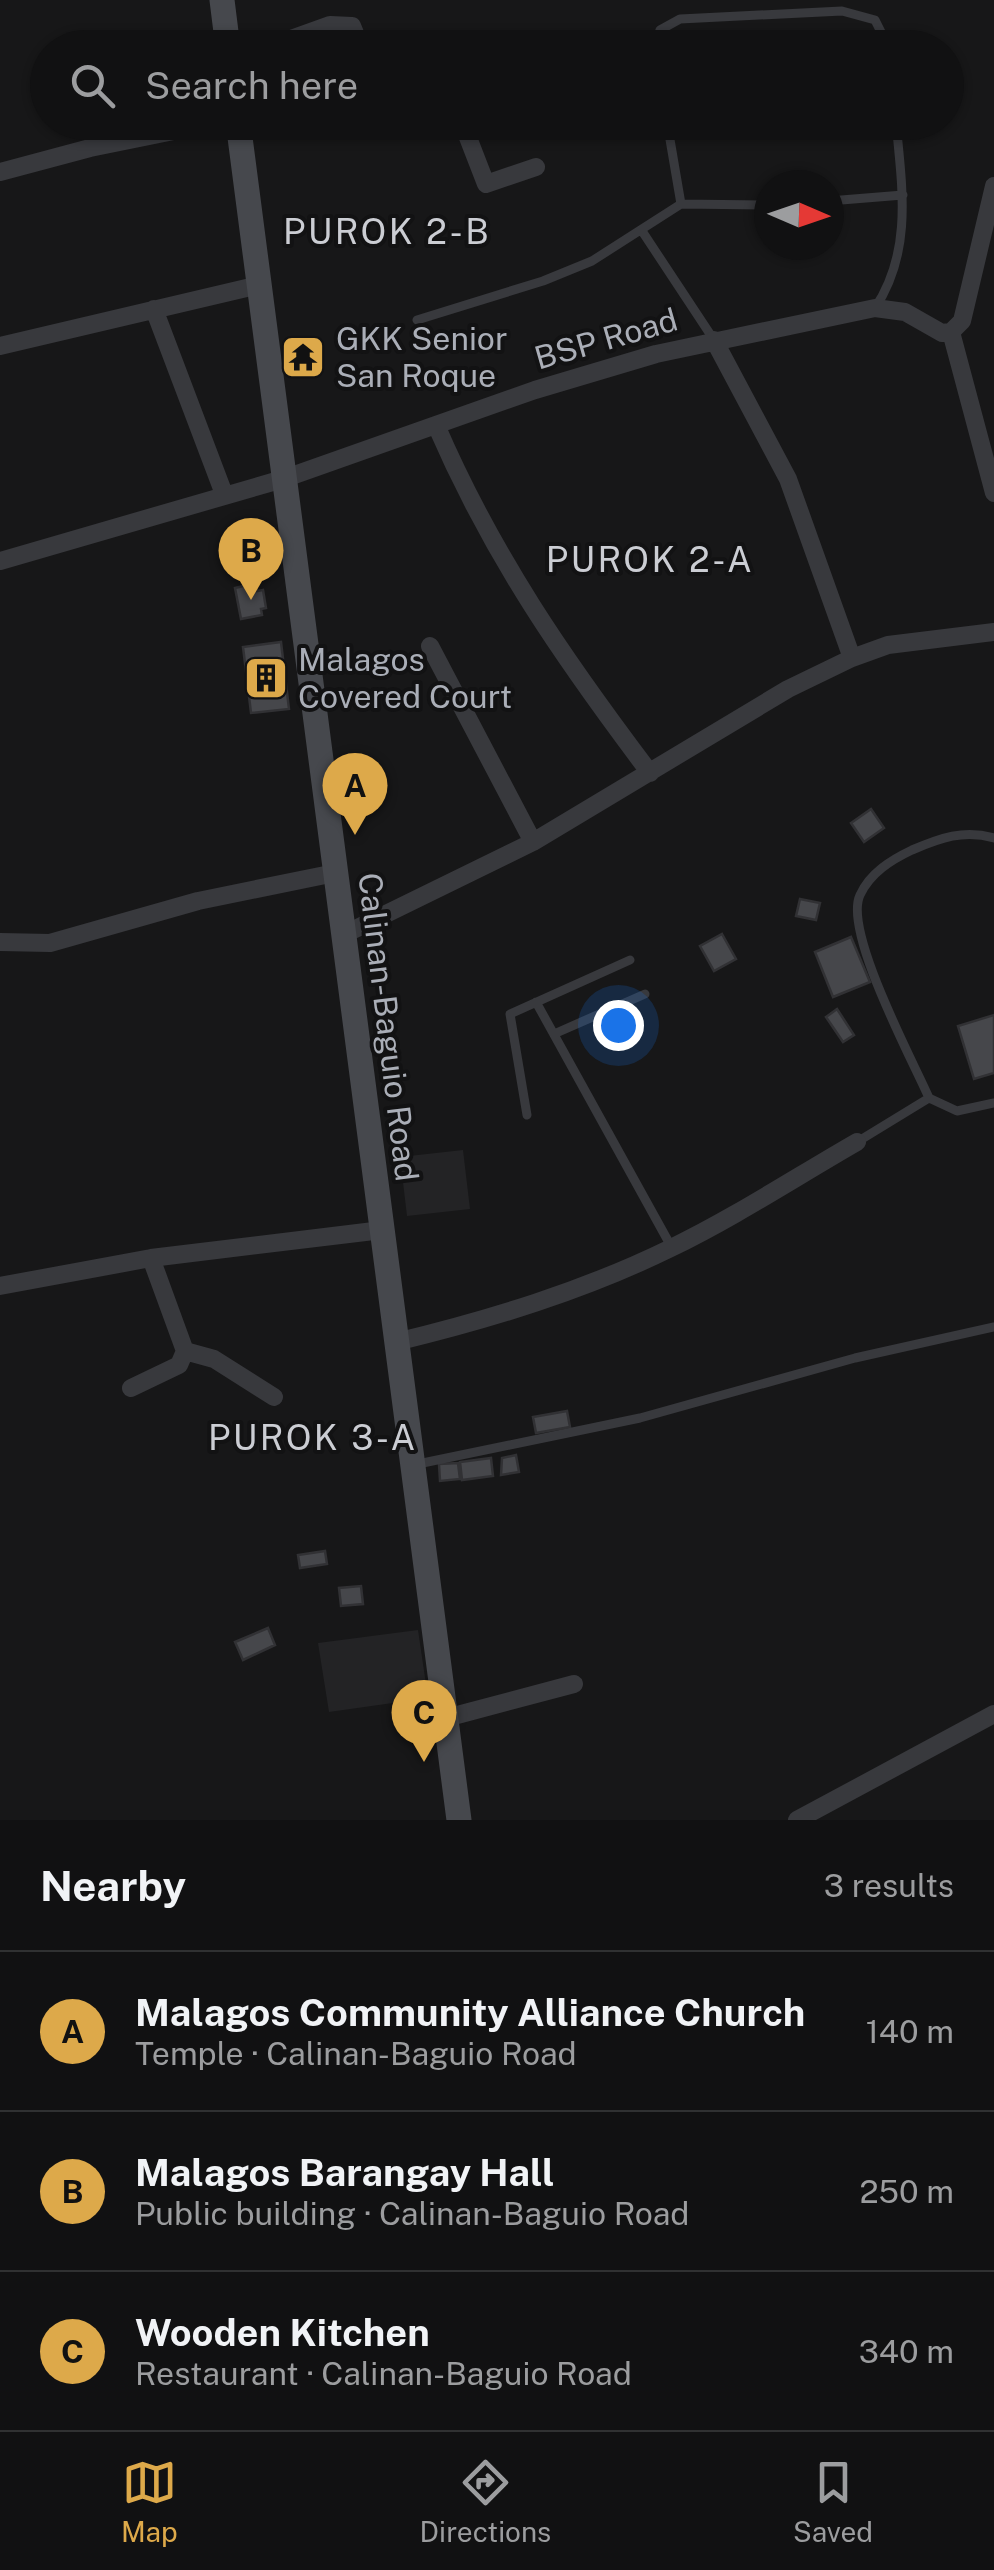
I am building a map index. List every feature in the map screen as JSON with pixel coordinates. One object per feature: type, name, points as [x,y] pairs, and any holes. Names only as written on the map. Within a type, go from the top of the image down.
[{"type":"main road","points":[[222,0],[226,30]]},
{"type":"main road","name":"Calinan-Baguio Road","points":[[240,140],[459,1820]]},
{"type":"street","points":[[324,30],[346,23],[350,30]]},
{"type":"street","points":[[0,172],[129,140]]},
{"type":"street","points":[[469,140],[486,184],[536,168]]},
{"type":"street","points":[[994,186],[962,321],[950,332],[994,492]]},
{"type":"street","points":[[0,346],[258,285]]},
{"type":"street","name":"BSP Road","points":[[0,561],[284,479],[535,390],[714,340],[876,308],[906,312],[942,332],[950,332]]},
{"type":"street","points":[[154,309],[224,494]]},
{"type":"street","points":[[714,340],[788,478],[852,658]]},
{"type":"street","points":[[436,425],[460,480],[533,614],[650,774]]},
{"type":"street","points":[[343,936],[533,842],[788,689],[852,658],[932,636],[994,632]]},
{"type":"street","points":[[430,646],[533,842]]},
{"type":"street","points":[[0,942],[50,942],[181,906],[335,872]]},
{"type":"street","points":[[396,1342],[528,1306],[672,1248],[858,1142]]},
{"type":"street","points":[[0,1286],[152,1258],[382,1230]]},
{"type":"street","points":[[130,1388],[179,1365],[185,1351],[152,1258]]},
{"type":"street","points":[[185,1351],[214,1359],[274,1398]]},
{"type":"street","points":[[446,1718],[574,1684]]},
{"type":"street","points":[[797,1820],[994,1714]]},
{"type":"lane","points":[[660,30],[680,19],[842,11],[875,20],[880,30]]},
{"type":"lane","points":[[670,140],[681,204]]},
{"type":"lane","points":[[876,308],[900,249],[903,195],[898,140]]},
{"type":"lane","points":[[844,199],[903,195]]},
{"type":"lane","points":[[417,320],[543,282],[592,261],[681,204],[754,205]]},
{"type":"lane","points":[[642,230],[714,340]]},
{"type":"lane","points":[[994,838],[957,834],[926,844],[890,860],[859,895],[859,931],[928,1098],[957,1111],[994,1103]]},
{"type":"lane","points":[[526,1114],[510,1014],[630,960]]},
{"type":"lane","points":[[554,1034],[645,994]]},
{"type":"lane","points":[[536,1002],[672,1248]]},
{"type":"lane","points":[[858,1142],[928,1098]]},
{"type":"lane","points":[[412,1465],[640,1418],[855,1358],[994,1327]]},
{"type":"shaded area","points":[[463,1150],[470,1209],[407,1216],[400,1157]]},
{"type":"shaded area","points":[[418,1630],[428,1698],[329,1712],[318,1643]]},
{"type":"building","points":[[256,583],[257,591],[263,590],[266,608],[261,609],[262,615],[241,619],[235,588]]},
{"type":"building","name":"Malagos Covered Court","points":[[281,642],[289,709],[251,713],[243,647]]},
{"type":"building","points":[[871,809],[884,828],[864,842],[851,823]]},
{"type":"building","points":[[800,899],[820,903],[816,920],[796,916]]},
{"type":"building","points":[[722,934],[736,959],[714,971],[700,946]]},
{"type":"building","points":[[851,937],[870,982],[833,997],[815,952]]},
{"type":"building","points":[[837,1009],[854,1035],[843,1042],[826,1017]]},
{"type":"building","points":[[994,1015],[994,1073],[974,1079],[958,1026]]},
{"type":"building","points":[[567,1411],[570,1427],[536,1433],[533,1417]]},
{"type":"building","points":[[516,1455],[519,1472],[501,1475],[502,1458]]},
{"type":"building","points":[[491,1458],[493,1476],[462,1480],[460,1462]]},
{"type":"building","points":[[458,1463],[460,1479],[440,1481],[439,1464]]},
{"type":"building","points":[[325,1551],[327,1564],[300,1568],[298,1555]]},
{"type":"building","points":[[361,1586],[363,1604],[341,1606],[339,1588]]},
{"type":"building","points":[[268,1628],[275,1645],[243,1660],[235,1642]]},
{"type":"place","name":"GKK Senior San Roque","points":[[303,357]]},
{"type":"place","name":"Malagos Barangay Hall","points":[[251,600]]},
{"type":"place","name":"Malagos Covered Court","points":[[266,678]]},
{"type":"place","name":"Malagos Community Alliance Church","points":[[355,835]]},
{"type":"place","name":"Wooden Kitchen","points":[[424,1762]]},
{"type":"district","name":"PUROK 2-B","points":[[387,232]]},
{"type":"district","name":"PUROK 2-A","points":[[650,560]]},
{"type":"district","name":"PUROK 3-A","points":[[313,1438]]}]
